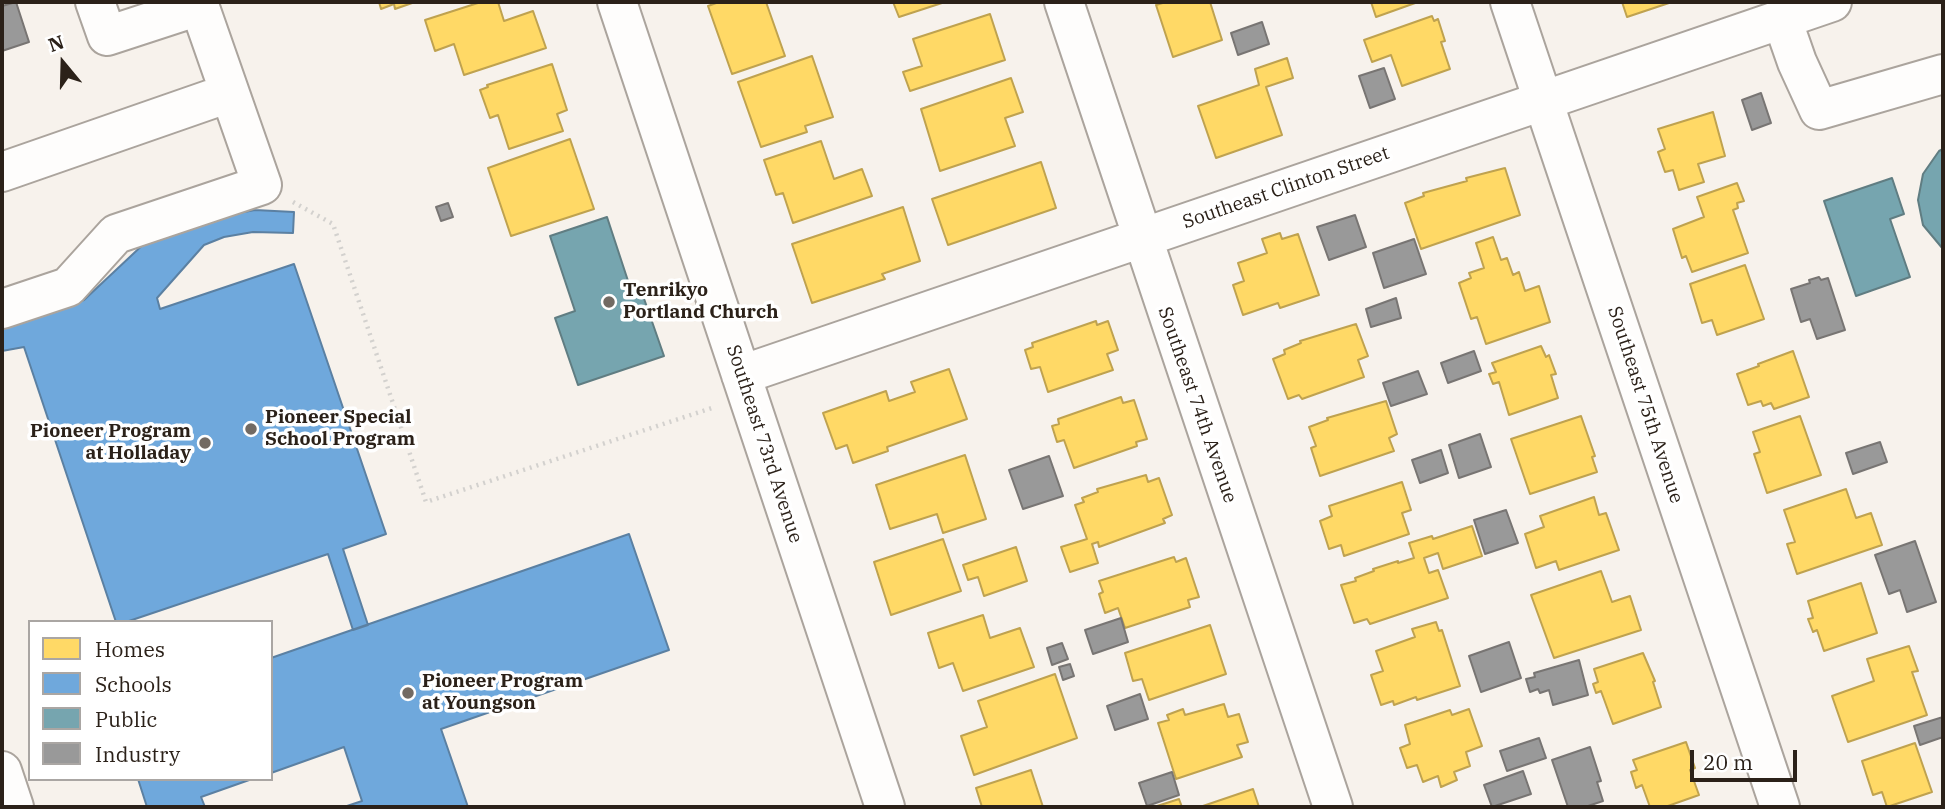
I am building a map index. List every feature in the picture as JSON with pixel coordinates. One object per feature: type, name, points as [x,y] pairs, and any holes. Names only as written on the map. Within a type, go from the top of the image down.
[{"type":"street","points":[[2,309],[68,287],[116,234],[262,185],[198,4],[107,36],[95,2]]},
{"type":"street","name":"Southeast 73rd Avenue","points":[[617,2],[885,807]]},
{"type":"street","name":"Southeast 74th Avenue","points":[[1064,2],[1333,807]]},
{"type":"street","name":"Southeast 75th Avenue","points":[[1510,2],[1780,807]]},
{"type":"street","name":"Southeast Clinton Street","points":[[745,385],[1141,237],[1832,2]]},
{"type":"street","points":[[1782,19],[1797,62],[1819,110],[1943,74]]},
{"type":"street","points":[[2,172],[229,93]]},
{"type":"street","points":[[2,771],[14,807]]},
{"type":"path","points":[[262,185],[333,224],[426,502],[745,385]]},
{"type":"building: Homes","points":[[379,2],[415,2],[395,9],[394,4],[381,9]]},
{"type":"building: Homes","points":[[481,2],[498,2],[504,21],[533,11],[546,48],[464,75],[454,44],[435,51],[425,20]]},
{"type":"building: Homes","points":[[719,2],[766,2],[785,56],[732,74],[708,6]]},
{"type":"building: Homes","points":[[893,2],[945,2],[899,17]]},
{"type":"building: Homes","points":[[1166,2],[1210,2],[1222,40],[1173,57],[1156,5]]},
{"type":"building: Homes","points":[[1371,2],[1418,2],[1376,17]]},
{"type":"building: Homes","points":[[1622,2],[1672,2],[1627,17]]},
{"type":"building: Homes","points":[[990,14],[1005,60],[910,91],[903,72],[922,66],[913,39]]},
{"type":"building: Homes","points":[[1432,16],[1434,21],[1438,19],[1445,41],[1441,42],[1450,69],[1402,86],[1391,55],[1372,62],[1364,40]]},
{"type":"building: Homes","points":[[812,56],[833,117],[805,126],[807,132],[761,147],[738,82]]},
{"type":"building: Homes","points":[[1287,58],[1293,78],[1266,87],[1282,135],[1216,158],[1198,106],[1259,85],[1255,69]]},
{"type":"building: Homes","points":[[552,64],[567,110],[557,114],[563,131],[509,149],[498,115],[490,118],[480,90],[488,87],[487,85]]},
{"type":"building: Homes","points":[[1011,78],[1023,112],[1005,118],[1015,146],[940,171],[921,109]]},
{"type":"building: Homes","points":[[1713,112],[1725,156],[1698,164],[1704,182],[1679,190],[1673,170],[1665,172],[1658,152],[1665,149],[1658,129]]},
{"type":"building: Homes","points":[[570,139],[594,209],[511,236],[488,168]]},
{"type":"building: Homes","points":[[821,141],[834,179],[862,169],[872,196],[793,223],[783,193],[776,195],[764,160]]},
{"type":"building: Homes","points":[[1041,162],[1056,208],[948,245],[932,199]]},
{"type":"building: Homes","points":[[1505,168],[1520,215],[1421,249],[1405,203],[1424,196],[1423,193]]},
{"type":"building: Homes","points":[[1737,183],[1744,201],[1737,203],[1738,208],[1733,210],[1748,253],[1692,272],[1686,256],[1682,258],[1673,229],[1704,217],[1697,197]]},
{"type":"building: Homes","points":[[903,207],[920,261],[882,274],[885,279],[812,303],[792,244]]},
{"type":"building: Homes","points":[[1280,233],[1282,239],[1298,234],[1319,295],[1280,308],[1278,303],[1243,315],[1233,285],[1244,281],[1238,263],[1267,253],[1262,239]]},
{"type":"building: Homes","points":[[1493,237],[1501,260],[1507,258],[1513,275],[1519,272],[1525,291],[1539,286],[1550,322],[1486,344],[1477,317],[1471,319],[1459,283],[1471,278],[1469,273],[1484,268],[1476,243]]},
{"type":"building: Homes","points":[[1745,265],[1764,319],[1717,335],[1712,320],[1702,323],[1690,284]]},
{"type":"building: Homes","points":[[1096,321],[1097,325],[1108,321],[1118,350],[1107,354],[1113,370],[1048,392],[1040,367],[1031,369],[1025,350],[1033,347],[1032,343]]},
{"type":"building: Homes","points":[[1356,324],[1368,356],[1358,360],[1364,377],[1302,399],[1299,395],[1288,399],[1273,359],[1285,354],[1284,350],[1301,343],[1300,341]]},
{"type":"building: Homes","points":[[1541,346],[1546,357],[1549,355],[1556,374],[1551,375],[1558,398],[1509,415],[1499,382],[1493,384],[1489,374],[1496,372],[1492,363]]},
{"type":"building: Homes","points":[[1793,351],[1809,397],[1774,409],[1771,403],[1763,406],[1761,401],[1748,405],[1737,374]]},
{"type":"building: Homes","points":[[949,369],[967,419],[887,447],[888,451],[853,463],[847,445],[836,449],[823,413],[886,391],[889,401],[915,392],[911,382]]},
{"type":"building: Homes","points":[[1121,397],[1123,403],[1134,400],[1147,439],[1136,442],[1137,446],[1074,468],[1064,440],[1057,442],[1052,426],[1059,424],[1058,419]]},
{"type":"building: Homes","points":[[1386,401],[1397,434],[1389,438],[1394,451],[1320,476],[1311,448],[1316,446],[1309,427],[1328,420],[1327,418]]},
{"type":"building: Homes","points":[[1581,416],[1595,456],[1592,457],[1597,472],[1530,494],[1511,439]]},
{"type":"building: Homes","points":[[1800,416],[1821,475],[1767,493],[1754,454],[1760,452],[1753,432]]},
{"type":"building: Homes","points":[[965,455],[986,519],[943,533],[937,514],[890,529],[876,485]]},
{"type":"building: Homes","points":[[1146,475],[1148,482],[1159,478],[1172,515],[1163,519],[1165,523],[1099,547],[1098,542],[1092,544],[1098,563],[1070,572],[1061,547],[1087,539],[1075,505],[1084,502],[1082,498],[1098,492],[1097,489]]},
{"type":"building: Homes","points":[[1402,482],[1411,510],[1402,513],[1409,534],[1344,556],[1341,545],[1329,549],[1320,521],[1332,516],[1329,506]]},
{"type":"building: Homes","points":[[1846,489],[1856,518],[1871,513],[1882,545],[1797,574],[1787,544],[1795,542],[1784,510]]},
{"type":"building: Homes","points":[[1594,497],[1599,515],[1606,513],[1619,550],[1559,570],[1556,561],[1536,568],[1525,534],[1544,527],[1540,516]]},
{"type":"building: Homes","points":[[1472,526],[1482,556],[1443,569],[1438,553],[1424,558],[1429,573],[1438,570],[1448,598],[1370,624],[1367,619],[1354,623],[1341,585],[1356,581],[1355,578],[1374,571],[1373,569],[1414,558],[1409,543],[1432,536],[1433,539]]},
{"type":"building: Homes","points":[[943,539],[961,591],[891,615],[874,562]]},
{"type":"building: Homes","points":[[1016,547],[1027,581],[984,596],[978,577],[968,580],[963,565]]},
{"type":"building: Homes","points":[[1174,557],[1176,562],[1186,558],[1199,597],[1188,600],[1190,607],[1125,628],[1118,608],[1105,613],[1099,594],[1103,592],[1099,581]]},
{"type":"building: Homes","points":[[1601,571],[1612,602],[1630,596],[1641,630],[1554,658],[1531,595]]},
{"type":"building: Homes","points":[[1861,583],[1877,633],[1824,651],[1817,630],[1813,632],[1808,619],[1813,618],[1808,601]]},
{"type":"building: Homes","points":[[983,615],[990,638],[1020,628],[1034,667],[963,691],[953,663],[939,668],[928,633]]},
{"type":"building: Homes","points":[[1436,622],[1439,631],[1442,630],[1460,686],[1417,700],[1416,697],[1394,705],[1393,701],[1381,705],[1371,675],[1383,671],[1376,651],[1415,637],[1412,629]]},
{"type":"building: Homes","points":[[1210,625],[1226,674],[1149,700],[1142,679],[1133,681],[1125,653]]},
{"type":"building: Homes","points":[[1909,646],[1918,671],[1912,672],[1927,715],[1848,742],[1832,696],[1874,681],[1867,659]]},
{"type":"building: Homes","points":[[1643,653],[1655,681],[1653,682],[1661,707],[1613,724],[1601,691],[1596,693],[1593,684],[1598,682],[1594,669]]},
{"type":"building: Homes","points":[[1055,674],[1077,738],[974,775],[961,736],[987,727],[978,701]]},
{"type":"building: Homes","points":[[1224,704],[1228,717],[1239,714],[1248,742],[1237,745],[1242,757],[1176,779],[1158,723],[1169,720],[1167,715],[1183,709],[1185,715]]},
{"type":"building: Homes","points":[[1469,709],[1482,746],[1466,752],[1470,766],[1454,772],[1457,780],[1441,787],[1438,776],[1423,782],[1417,765],[1407,768],[1400,748],[1410,744],[1405,725],[1450,710],[1452,715]]},
{"type":"building: Homes","points":[[1686,742],[1695,768],[1690,770],[1699,795],[1665,807],[1650,807],[1642,785],[1636,788],[1631,772],[1637,770],[1633,760]]},
{"type":"building: Homes","points":[[1915,743],[1932,792],[1887,807],[1882,792],[1873,795],[1862,761]]},
{"type":"building: Homes","points":[[1031,770],[1043,807],[982,807],[976,788]]},
{"type":"building: Homes","points":[[1253,789],[1259,807],[1200,807]]},
{"type":"building: Homes","points":[[1179,799],[1182,807],[1154,807]]},
{"type":"building: Schools","name":"Pioneer Program at Holladay","points":[[255,210],[294,212],[293,233],[253,232],[224,237],[204,245],[157,298],[160,309],[294,264],[386,534],[343,549],[368,625],[353,630],[328,554],[132,620],[115,620],[24,347],[2,351],[2,328],[84,300],[149,239],[217,217]]},
{"type":"building: Schools","name":"Pioneer Program at Youngson","points":[[629,534],[669,650],[441,729],[468,807],[344,807],[362,801],[344,747],[273,772],[273,657]]},
{"type":"building: Schools","points":[[139,781],[246,781],[201,797],[205,807],[147,807]]},
{"type":"building: Public","points":[[1943,149],[1943,249],[1923,225],[1918,200],[1923,174]]},
{"type":"building: Public","points":[[1892,178],[1904,214],[1890,219],[1910,277],[1856,296],[1824,201]]},
{"type":"building: Public","name":"Tenrikyo Portland Church","points":[[607,217],[632,293],[641,290],[664,356],[578,385],[555,318],[575,311],[550,236]]},
{"type":"building: Industry","points":[[16,2],[29,42],[2,51],[2,6]]},
{"type":"building: Industry","points":[[1262,22],[1269,44],[1238,55],[1231,33]]},
{"type":"building: Industry","points":[[1384,68],[1395,99],[1370,108],[1359,76]]},
{"type":"building: Industry","points":[[1761,93],[1771,123],[1752,130],[1742,100]]},
{"type":"building: Industry","points":[[448,203],[453,217],[441,221],[436,207]]},
{"type":"building: Industry","points":[[1355,215],[1366,247],[1329,260],[1317,227]]},
{"type":"building: Industry","points":[[1414,239],[1426,274],[1384,288],[1373,253]]},
{"type":"building: Industry","points":[[1819,277],[1821,280],[1828,278],[1845,330],[1817,339],[1810,319],[1801,322],[1791,289]]},
{"type":"building: Industry","points":[[1396,298],[1401,318],[1371,327],[1366,309]]},
{"type":"building: Industry","points":[[1474,351],[1481,371],[1448,383],[1441,363]]},
{"type":"building: Industry","points":[[1418,371],[1427,394],[1391,406],[1383,383]]},
{"type":"building: Industry","points":[[1480,434],[1491,467],[1459,478],[1449,445]]},
{"type":"building: Industry","points":[[1880,442],[1887,462],[1853,474],[1846,453]]},
{"type":"building: Industry","points":[[1441,450],[1448,473],[1420,483],[1412,460]]},
{"type":"building: Industry","points":[[1049,456],[1063,496],[1023,509],[1009,470]]},
{"type":"building: Industry","points":[[1506,510],[1518,543],[1485,554],[1474,520]]},
{"type":"building: Industry","points":[[1915,541],[1936,602],[1907,612],[1900,590],[1889,594],[1875,555]]},
{"type":"building: Industry","points":[[1121,618],[1128,642],[1093,654],[1085,630]]},
{"type":"building: Industry","points":[[1509,642],[1521,678],[1481,692],[1469,656]]},
{"type":"building: Industry","points":[[1062,643],[1068,659],[1052,665],[1047,648]]},
{"type":"building: Industry","points":[[1579,660],[1588,695],[1553,705],[1549,690],[1540,693],[1538,689],[1530,692],[1526,679],[1535,677],[1534,673]]},
{"type":"building: Industry","points":[[1070,664],[1074,676],[1063,680],[1059,667]]},
{"type":"building: Industry","points":[[1140,694],[1148,719],[1115,730],[1107,706]]},
{"type":"building: Industry","points":[[1943,717],[1943,737],[1920,745],[1914,726]]},
{"type":"building: Industry","points":[[1539,738],[1546,758],[1507,771],[1500,751]]},
{"type":"building: Industry","points":[[1590,747],[1601,781],[1597,782],[1603,801],[1585,807],[1568,807],[1552,760]]},
{"type":"building: Industry","points":[[1523,771],[1531,794],[1492,807],[1484,785]]},
{"type":"building: Industry","points":[[1172,772],[1179,795],[1147,806],[1139,783]]},
{"type":"place","name":"Tenrikyo Portland Church","points":[[609,302]]},
{"type":"place","name":"Pioneer Special School Program","points":[[251,429]]},
{"type":"place","name":"Pioneer Program at Holladay","points":[[205,443]]},
{"type":"place","name":"Pioneer Program at Youngson","points":[[408,693]]}]
